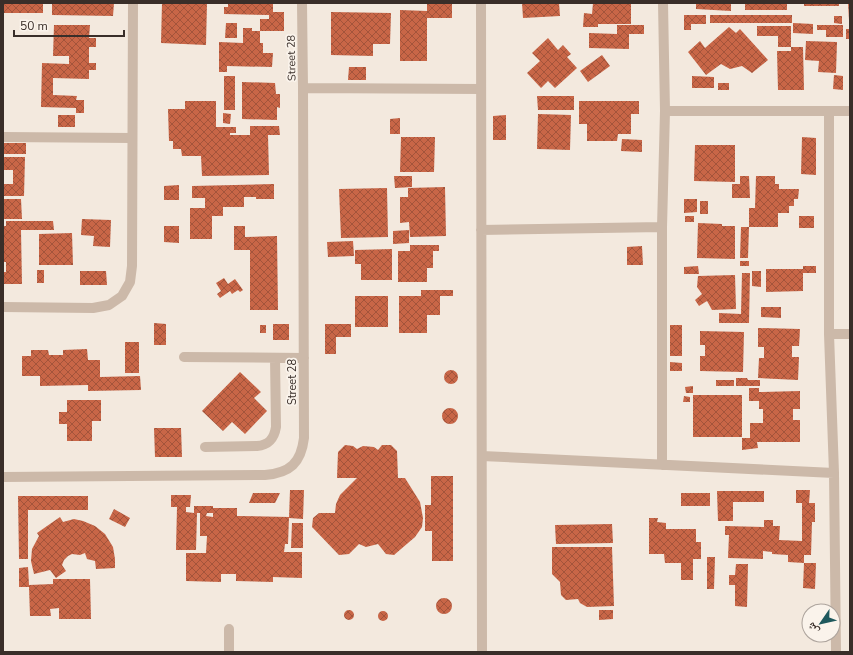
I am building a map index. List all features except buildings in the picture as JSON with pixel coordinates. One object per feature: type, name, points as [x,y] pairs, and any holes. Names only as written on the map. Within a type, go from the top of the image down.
[{"type":"street","points":[[3,306],[93,308],[109,305],[122,296],[130,282],[132,266],[133,3]]},
{"type":"street","name":"Street 28","points":[[3,477],[277,474],[288,469],[297,461],[302,450],[304,438],[302,3]]},
{"type":"street","points":[[481,3],[482,652]]},
{"type":"street","points":[[662,465],[662,227],[665,111],[663,3]]},
{"type":"street","points":[[303,88],[481,89]]},
{"type":"street","points":[[665,111],[850,111]]},
{"type":"street","points":[[829,111],[829,334],[834,473],[836,652]]},
{"type":"street","points":[[3,137],[132,138]]},
{"type":"street","points":[[481,230],[662,227]]},
{"type":"street","points":[[829,334],[850,334]]},
{"type":"street","points":[[184,357],[304,358]]},
{"type":"street","points":[[205,446],[257,446],[264,445],[271,441],[275,434],[276,427],[275,358]]},
{"type":"street","points":[[482,456],[834,473]]},
{"type":"street","points":[[229,629],[229,652]]}]
